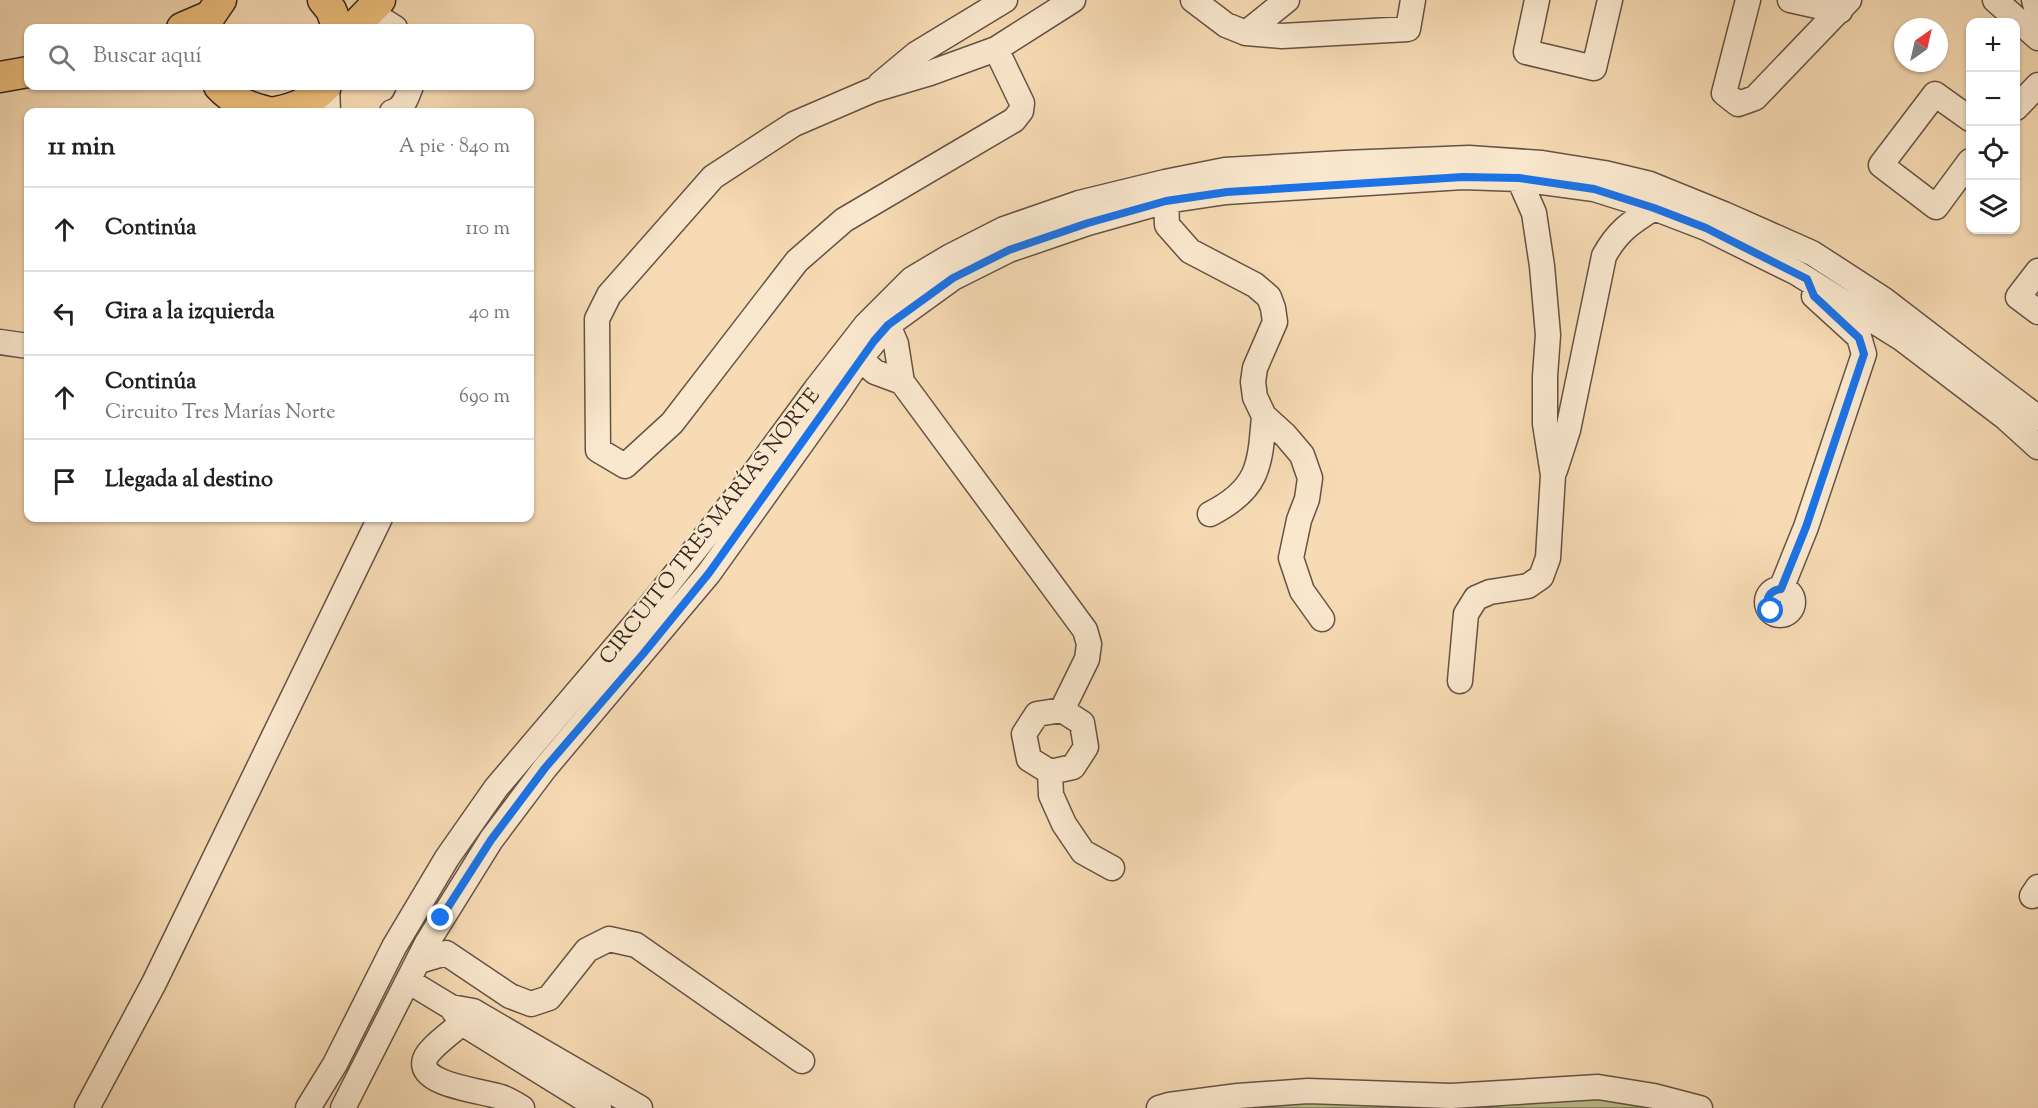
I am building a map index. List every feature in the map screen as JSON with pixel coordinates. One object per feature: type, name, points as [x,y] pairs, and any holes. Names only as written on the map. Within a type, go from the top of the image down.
[{"type":"main road","points":[[324,0],[336,24]]},
{"type":"main road","points":[[191,24],[212,15]]},
{"type":"main road","points":[[0,57],[24,54]]},
{"type":"main road","points":[[0,77],[24,73]]},
{"type":"main road","points":[[223,90],[233,99],[253,108]]},
{"type":"main road","points":[[284,108],[300,106],[322,90]]},
{"type":"street","points":[[873,90],[916,54],[1005,0]]},
{"type":"street","points":[[996,50],[1022,103],[1021,111],[1014,120],[844,220],[797,261],[672,423],[626,466],[598,450],[597,319],[609,295],[639,258],[713,177],[794,124],[873,90],[996,50],[1073,0]]},
{"type":"street","points":[[1193,0],[1226,24],[1246,33],[1282,36],[1408,29],[1413,0]]},
{"type":"street","points":[[1246,33],[1287,0]]},
{"type":"street","points":[[1537,0],[1526,52],[1594,68],[1610,0]]},
{"type":"street","points":[[1748,0],[1724,93],[1738,104],[1755,98],[1844,6]]},
{"type":"street","points":[[1790,0],[1844,6]]},
{"type":"street","points":[[1995,0],[2038,38]]},
{"type":"street","points":[[2034,0],[2038,14]]},
{"type":"street","points":[[367,13],[388,24]]},
{"type":"street","points":[[2020,104],[2038,85]]},
{"type":"street","points":[[326,90],[328,108]]},
{"type":"street","points":[[400,108],[410,90]]},
{"type":"street","points":[[1966,116],[1935,94],[1881,165],[1936,207],[1966,168]]},
{"type":"street","name":"CIRCUITO TRES MARÍAS NORTE","points":[[342,1108],[441,918],[491,840],[545,768],[709,573],[860,359],[888,325],[953,278],[1009,250],[1226,181],[1345,163],[1469,158],[1542,163],[1604,172],[1650,184],[1812,253],[1883,299],[2038,418]]},
{"type":"street","name":"CIRCUITO TRES MARÍAS NORTE","points":[[308,1108],[334,1064],[394,947],[447,858],[496,788],[648,609],[740,494],[866,325],[912,279],[949,257],[1004,230],[1079,203],[1165,182],[1463,177],[1519,178],[1594,189],[1706,228],[1802,276],[1901,338],[2006,418],[2038,447]]},
{"type":"street","points":[[1460,681],[1467,614],[1476,598],[1490,592],[1528,586],[1541,578],[1548,558],[1553,475],[1545,424],[1548,335],[1542,266],[1534,213],[1519,178]]},
{"type":"street","points":[[1166,201],[1167,225],[1190,251],[1255,285],[1269,297],[1274,308],[1275,322],[1255,368],[1252,382],[1255,397],[1264,416],[1302,455],[1310,478],[1307,499],[1299,520],[1291,558],[1302,591],[1322,620]]},
{"type":"street","points":[[1553,475],[1568,430],[1604,256],[1613,240],[1628,224],[1654,208]]},
{"type":"street","points":[[1781,589],[1806,527],[1864,354],[1859,338],[1814,296],[1802,276],[1812,253]]},
{"type":"street","points":[[2038,271],[2018,297],[2038,312]]},
{"type":"street","points":[[888,325],[896,344],[902,382],[1085,630],[1089,644],[1087,659],[1062,710]]},
{"type":"street","points":[[1548,335],[1587,336]]},
{"type":"street","points":[[1864,354],[1901,338]]},
{"type":"street","points":[[0,342],[24,345]]},
{"type":"street","points":[[860,359],[875,372],[902,382]]},
{"type":"street","points":[[1210,513],[1230,503],[1250,484],[1261,458],[1264,416]]},
{"type":"street","points":[[87,1108],[154,983],[378,522]]},
{"type":"street","points":[[1062,710],[1082,723],[1086,747],[1073,767],[1050,772],[1029,759],[1024,734],[1037,714],[1062,710]]},
{"type":"street","points":[[1050,772],[1051,795],[1064,824],[1083,852],[1113,868]]},
{"type":"street","points":[[441,918],[446,953],[510,996],[531,1004],[549,998],[587,950],[609,939],[636,945],[802,1060]]},
{"type":"street","points":[[446,953],[414,971],[456,1015],[599,1108]]},
{"type":"street","points":[[522,1108],[504,1098],[442,1083],[430,1077],[424,1067],[425,1058],[456,1015],[473,1011],[640,1108]]},
{"type":"street","points":[[1159,1108],[1238,1096],[1308,1091],[1451,1096],[1598,1087],[1654,1096],[1700,1108]]},
{"type":"green space","points":[[1408,1094],[1478,1108],[1252,1108],[1269,1105]]},
{"type":"green space","points":[[1598,1095],[1654,1108],[1478,1108]]},
{"type":"route","points":[[441,918],[491,840],[545,768],[709,573],[860,359],[888,325],[953,278],[1009,250],[1088,223],[1166,201],[1227,192],[1354,186],[1463,177],[1519,178],[1594,189],[1654,208],[1706,228],[1807,279],[1814,296],[1859,338],[1864,354],[1806,527],[1781,589],[1773,590],[1768,596],[1767,604],[1771,611]]}]
